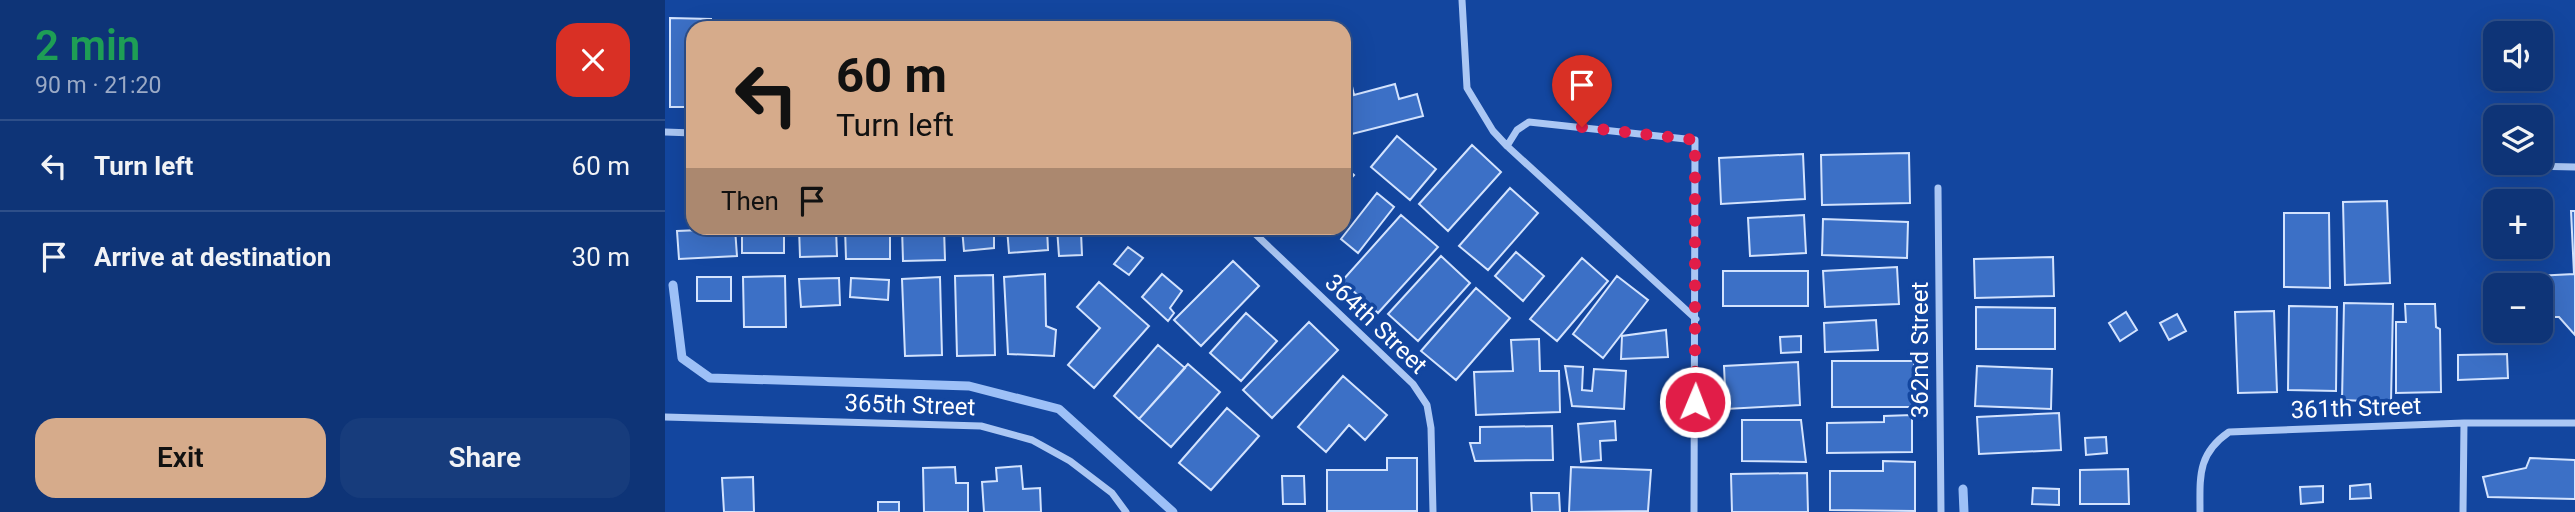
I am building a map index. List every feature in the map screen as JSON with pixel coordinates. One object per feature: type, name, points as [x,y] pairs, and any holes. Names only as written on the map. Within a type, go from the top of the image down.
[{"type":"street","points":[[1462,0],[1467,88],[1493,131],[1696,319]]},
{"type":"street","points":[[1507,146],[1517,130],[1529,122],[1695,140],[1694,512]]},
{"type":"street","points":[[665,132],[686,133]]},
{"type":"street","points":[[2553,166],[2575,167]]},
{"type":"street","name":"362nd Street","points":[[1938,188],[1941,512]]},
{"type":"street","name":"364th Street","points":[[1255,235],[1413,384],[1427,405],[1431,428],[1433,512]]},
{"type":"street","name":"365th Street","points":[[665,417],[981,426],[1032,440],[1070,461],[1112,493],[1126,512]]},
{"type":"street","points":[[2463,512],[2464,423]]},
{"type":"street","name":"361th Street","points":[[2200,512],[2200,473],[2203,464],[2216,441],[2229,432],[2464,423],[2575,423]]},
{"type":"building","points":[[670,18],[711,19],[686,21],[686,107],[670,107]]},
{"type":"building","points":[[1351,82],[1354,95],[1395,84],[1399,99],[1417,94],[1423,116],[1351,134]]},
{"type":"building","points":[[1397,136],[1436,169],[1410,200],[1371,167]]},
{"type":"building","points":[[1472,145],[1501,172],[1448,231],[1419,204]]},
{"type":"building","points":[[1909,153],[1910,203],[1822,205],[1821,155]]},
{"type":"building","points":[[1803,154],[1805,199],[1721,204],[1719,158]]},
{"type":"building","points":[[1510,188],[1538,213],[1488,270],[1459,246]]},
{"type":"building","points":[[1377,193],[1394,207],[1358,253],[1341,239],[1344,235],[1351,235],[1351,226]]},
{"type":"building","points":[[2387,201],[2390,283],[2345,285],[2343,202]]},
{"type":"building","points":[[2571,211],[2575,211],[2575,335],[2559,317],[2553,317],[2553,275],[2574,274]]},
{"type":"building","points":[[2284,213],[2329,213],[2330,288],[2284,287]]},
{"type":"building","points":[[1401,215],[1438,247],[1378,313],[1342,281]]},
{"type":"building","points":[[1804,215],[1806,253],[1750,256],[1748,218]]},
{"type":"building","points":[[1823,219],[1908,222],[1907,258],[1822,255]]},
{"type":"building","points":[[677,231],[686,231],[686,235],[736,235],[737,256],[679,259]]},
{"type":"building","points":[[742,235],[784,235],[784,253],[742,253]]},
{"type":"building","points":[[799,235],[836,235],[837,256],[800,257]]},
{"type":"building","points":[[845,235],[890,235],[890,259],[846,259]]},
{"type":"building","points":[[902,235],[944,235],[945,260],[903,261]]},
{"type":"building","points":[[963,235],[994,235],[994,248],[964,251]]},
{"type":"building","points":[[1008,235],[1047,235],[1048,250],[1009,253]]},
{"type":"building","points":[[1058,235],[1081,235],[1082,255],[1059,256]]},
{"type":"building","points":[[1128,247],[1143,258],[1129,275],[1114,264]]},
{"type":"building","points":[[1516,252],[1544,276],[1523,301],[1495,276]]},
{"type":"building","points":[[1441,256],[1470,283],[1418,341],[1388,314]]},
{"type":"building","points":[[2053,257],[2054,296],[1975,298],[1974,259]]},
{"type":"building","points":[[1582,258],[1608,281],[1557,341],[1530,319]]},
{"type":"building","points":[[1233,261],[1259,286],[1201,346],[1174,320]]},
{"type":"building","points":[[1897,267],[1899,304],[1825,307],[1823,271]]},
{"type":"building","points":[[1723,271],[1808,271],[1808,306],[1723,306]]},
{"type":"building","points":[[1045,274],[1046,326],[1056,330],[1054,356],[1008,354],[1004,277]]},
{"type":"building","points":[[1162,274],[1182,291],[1170,308],[1174,313],[1168,321],[1142,297]]},
{"type":"building","points":[[993,275],[995,355],[957,356],[955,276]]},
{"type":"building","points":[[785,276],[786,327],[744,327],[743,277]]},
{"type":"building","points":[[1617,276],[1648,300],[1603,358],[1573,334]]},
{"type":"building","points":[[697,277],[731,277],[731,301],[697,301]]},
{"type":"building","points":[[940,277],[942,355],[905,356],[902,279]]},
{"type":"building","points":[[839,278],[840,305],[801,307],[799,279]]},
{"type":"building","points":[[851,278],[889,280],[888,300],[850,297]]},
{"type":"building","points":[[1099,282],[1149,326],[1094,388],[1068,365],[1100,328],[1077,307]]},
{"type":"building","points":[[1476,288],[1510,318],[1456,380],[1421,351]]},
{"type":"building","points":[[2344,303],[2393,304],[2391,402],[2342,400]]},
{"type":"building","points":[[2405,304],[2435,304],[2436,327],[2440,329],[2441,392],[2396,393],[2396,322],[2406,322]]},
{"type":"building","points":[[2289,306],[2337,307],[2336,391],[2288,390]]},
{"type":"building","points":[[1976,307],[2055,308],[2055,349],[1976,349]]},
{"type":"building","points":[[2274,311],[2277,392],[2238,393],[2235,312]]},
{"type":"building","points":[[2126,312],[2137,330],[2120,341],[2109,323]]},
{"type":"building","points":[[1246,313],[1277,341],[1241,381],[1210,353]]},
{"type":"building","points":[[2177,314],[2186,331],[2169,340],[2160,323]]},
{"type":"building","points":[[1876,320],[1878,350],[1825,352],[1824,323]]},
{"type":"building","points":[[1309,322],[1338,350],[1272,418],[1243,390]]},
{"type":"building","points":[[1666,330],[1668,357],[1621,359],[1622,336]]},
{"type":"building","points":[[1801,336],[1801,352],[1781,353],[1780,337]]},
{"type":"building","points":[[1539,339],[1540,371],[1559,371],[1560,412],[1476,415],[1474,372],[1513,371],[1511,340]]},
{"type":"building","points":[[1158,345],[1185,368],[1139,419],[1114,396]]},
{"type":"building","points":[[2507,354],[2508,378],[2458,380],[2458,355]]},
{"type":"building","points":[[1832,361],[1914,361],[1914,407],[1832,407]]},
{"type":"building","points":[[1798,362],[1800,405],[1726,409],[1724,366]]},
{"type":"building","points":[[1188,364],[1220,392],[1171,447],[1139,419]]},
{"type":"building","points":[[1565,366],[1583,367],[1582,390],[1592,391],[1594,369],[1626,371],[1624,409],[1572,406]]},
{"type":"building","points":[[1977,366],[2052,369],[2051,409],[1975,406]]},
{"type":"building","points":[[1343,376],[1387,415],[1365,440],[1349,425],[1326,452],[1298,427]]},
{"type":"building","points":[[1227,408],[1259,436],[1211,490],[1179,463]]},
{"type":"building","points":[[2059,413],[2061,450],[1979,454],[1977,417]]},
{"type":"building","points":[[1912,415],[1912,452],[1827,453],[1827,423],[1884,422],[1884,416]]},
{"type":"building","points":[[1742,420],[1801,420],[1806,462],[1742,461]]},
{"type":"building","points":[[1615,421],[1616,440],[1600,441],[1601,460],[1581,462],[1578,424]]},
{"type":"building","points":[[1552,426],[1553,460],[1475,461],[1470,443],[1480,443],[1480,427]]},
{"type":"building","points":[[2106,437],[2107,453],[2086,455],[2085,438]]},
{"type":"building","points":[[1387,458],[1417,458],[1417,511],[1327,511],[1327,470],[1387,470]]},
{"type":"building","points":[[2530,458],[2575,460],[2575,499],[2488,497],[2483,477],[2526,468]]},
{"type":"building","points":[[1883,461],[1915,462],[1915,511],[1830,510],[1830,471],[1883,471]]},
{"type":"building","points":[[1021,466],[1023,489],[1040,488],[1041,512],[984,512],[982,482],[997,481],[996,468]]},
{"type":"building","points":[[955,467],[956,483],[968,483],[968,512],[924,512],[923,468]]},
{"type":"building","points":[[1571,467],[1651,470],[1648,511],[1569,512]]},
{"type":"building","points":[[2128,469],[2129,504],[2080,504],[2080,470]]},
{"type":"building","points":[[1807,473],[1808,512],[1732,512],[1731,474]]},
{"type":"building","points":[[1282,476],[1304,476],[1305,504],[1283,504]]},
{"type":"building","points":[[753,477],[754,512],[724,512],[722,478]]},
{"type":"building","points":[[2370,484],[2371,498],[2350,499],[2350,486]]},
{"type":"building","points":[[2323,486],[2323,502],[2301,504],[2300,487]]},
{"type":"building","points":[[2033,488],[2059,489],[2059,505],[2032,504]]},
{"type":"building","points":[[1531,493],[1559,493],[1560,512],[1532,512]]},
{"type":"building","points":[[878,502],[899,502],[899,512],[878,512]]},
{"type":"waterway","points":[[673,285],[682,358],[710,378],[969,386],[1059,409],[1173,512]]},
{"type":"waterway","points":[[1963,489],[1964,512]]},
{"type":"route","points":[[1582,127],[1695,140],[1695,402]]}]
